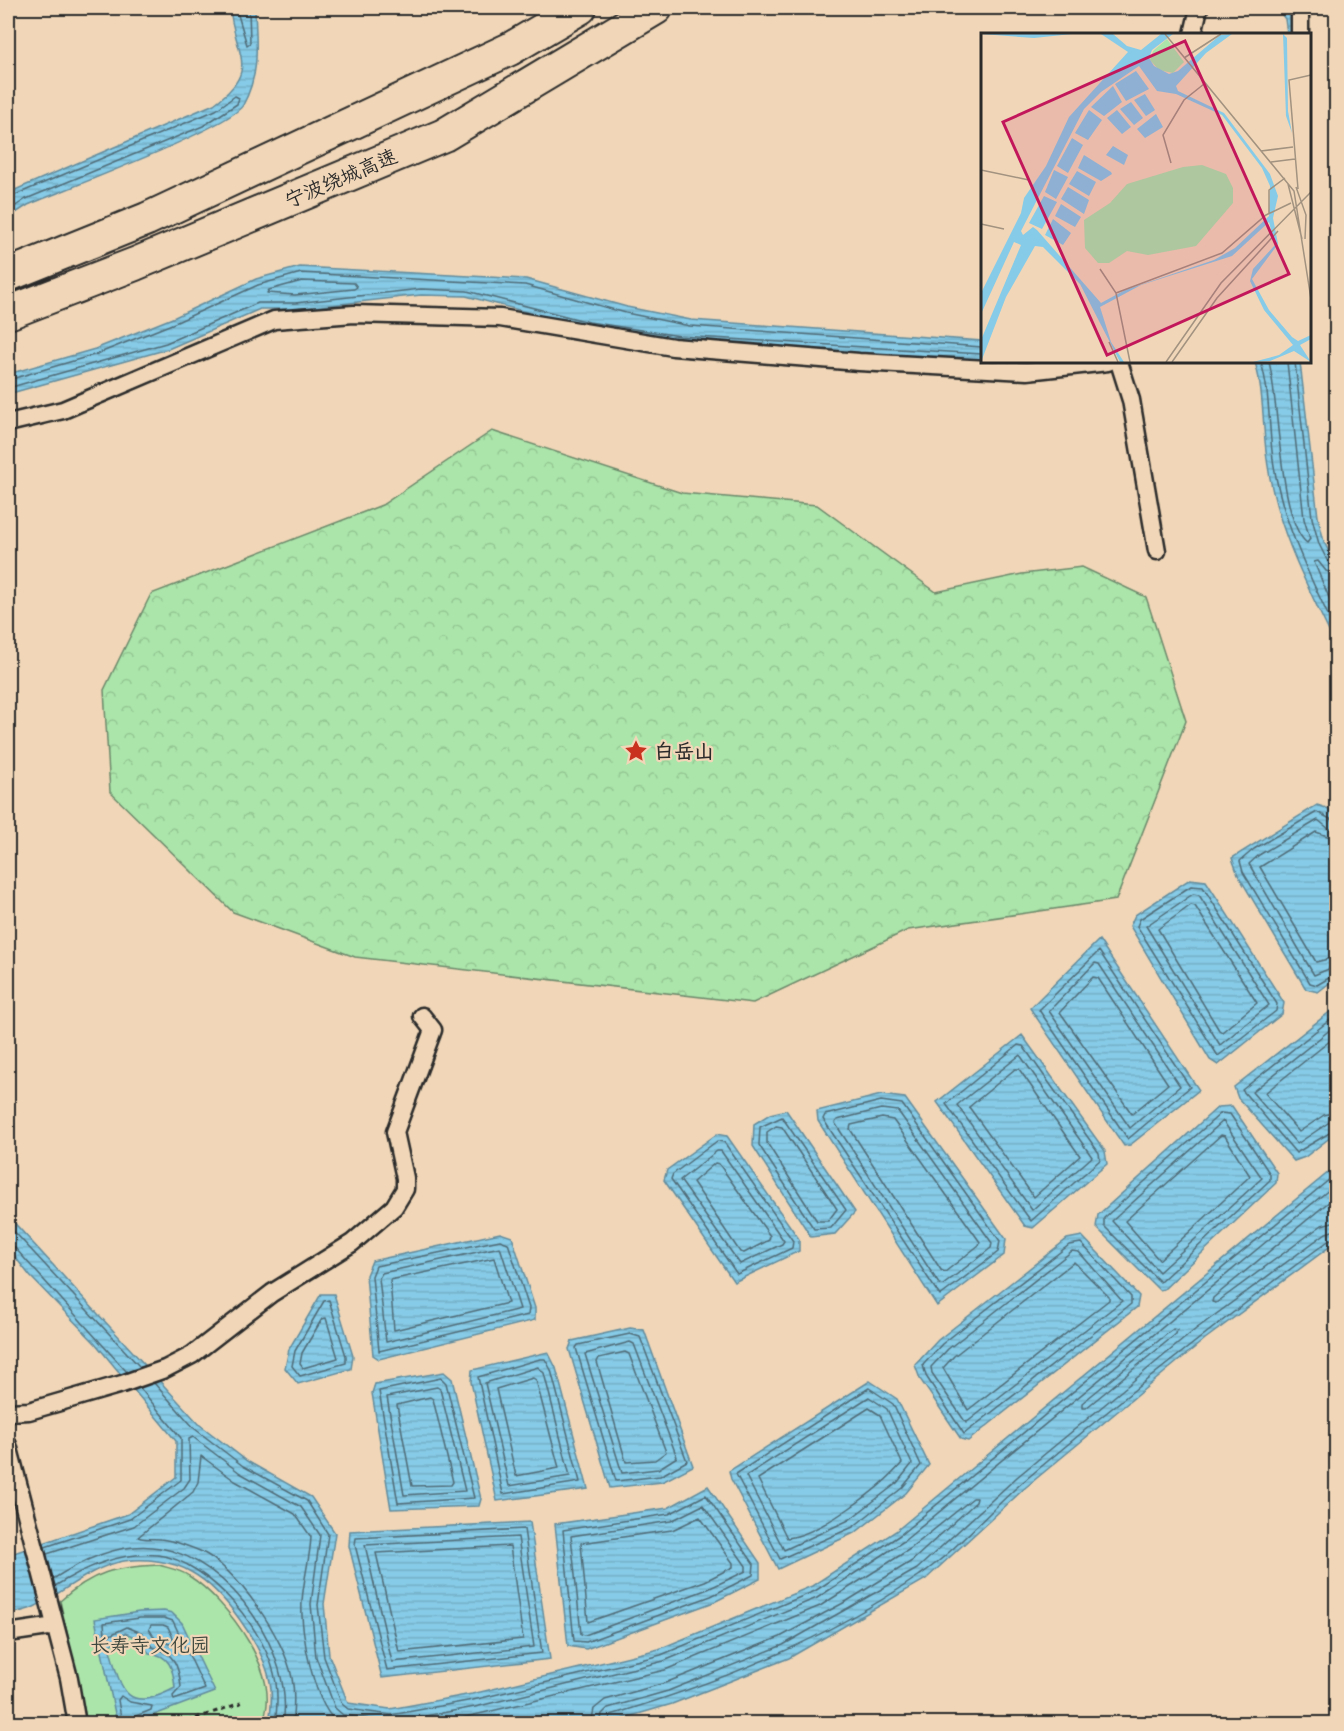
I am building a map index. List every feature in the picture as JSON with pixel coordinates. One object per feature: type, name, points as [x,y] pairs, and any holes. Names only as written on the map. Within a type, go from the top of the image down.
[{"type":"highway","points":[[8,275],[147,219],[510,49],[580,8]]},
{"type":"highway","name":"宁波绕城高速","points":[[8,313],[135,264],[444,135],[656,8]]},
{"type":"street","points":[[1193,33],[1199,8]]},
{"type":"street","points":[[1300,8],[1300,33]]},
{"type":"street","points":[[8,423],[63,410],[274,320],[354,314],[500,318],[673,347],[859,362],[1027,371],[1099,363]]},
{"type":"street","points":[[1119,363],[1131,400],[1157,551]]},
{"type":"street","points":[[8,1412],[29,1411],[122,1384],[165,1369],[192,1355],[272,1293],[352,1243],[394,1207],[405,1189],[405,1178],[395,1132],[433,1030],[422,1016]]},
{"type":"street","points":[[8,1444],[55,1626],[77,1724]]},
{"type":"street","points":[[8,1633],[55,1626]]},
{"type":"path","points":[[179,1724],[241,1703]]},
{"type":"green space","points":[[492,431],[682,493],[817,505],[936,592],[1022,574],[1082,567],[1146,597],[1186,721],[1116,900],[908,930],[753,1003],[355,957],[233,912],[110,792],[104,690],[151,594],[382,505]]},
{"type":"green space","name":"长寿寺文化园","points":[[159,1565],[186,1574],[204,1587],[220,1602],[249,1642],[266,1685],[267,1706],[261,1724],[87,1723],[60,1601],[84,1583],[106,1572],[130,1567]]},
{"type":"water","points":[[230,8],[255,8],[255,69],[249,93],[243,105],[232,115],[178,143],[28,205],[8,218],[8,193],[214,104],[229,92],[241,70]]},
{"type":"water","points":[[1277,8],[1292,8],[1295,33],[1287,33],[1285,19]]},
{"type":"water","points":[[300,267],[526,279],[627,307],[691,320],[981,341],[981,360],[679,342],[587,328],[466,296],[421,295],[295,309],[260,309],[168,349],[8,394],[8,374],[95,349],[175,317],[256,279]]},
{"type":"water","points":[[1255,363],[1300,363],[1318,517],[1324,542],[1336,565],[1336,646],[1295,559],[1272,490]]},
{"type":"water","points":[[1317,805],[1329,809],[1336,820],[1336,978],[1318,992],[1306,989],[1238,875],[1232,858]]},
{"type":"water","points":[[1190,879],[1206,881],[1284,1003],[1282,1014],[1218,1065],[1210,1060],[1130,926],[1135,915]]},
{"type":"water","points":[[1099,940],[1199,1090],[1130,1145],[1124,1146],[1030,1008]]},
{"type":"water","points":[[1336,1007],[1336,1133],[1305,1157],[1294,1161],[1238,1098],[1234,1087]]},
{"type":"water","points":[[1022,1035],[1105,1151],[1107,1164],[1033,1228],[1025,1226],[937,1102]]},
{"type":"water","points":[[881,1095],[905,1098],[1006,1239],[1004,1255],[937,1306],[818,1121],[817,1111]]},
{"type":"water","points":[[1232,1106],[1277,1173],[1276,1183],[1164,1289],[1159,1290],[1096,1227],[1098,1215],[1218,1107]]},
{"type":"water","points":[[786,1110],[855,1212],[835,1234],[811,1237],[753,1146],[754,1124],[770,1114]]},
{"type":"water","points":[[717,1134],[727,1136],[799,1239],[799,1251],[734,1282],[664,1180],[667,1170]]},
{"type":"water","points":[[1336,1166],[1336,1242],[1205,1339],[1026,1487],[926,1579],[789,1658],[672,1704],[604,1724],[269,1723],[272,1698],[270,1682],[251,1636],[229,1605],[204,1580],[184,1568],[150,1560],[132,1560],[111,1564],[88,1574],[34,1607],[8,1614],[8,1555],[128,1514],[176,1477],[176,1441],[95,1343],[30,1276],[8,1248],[8,1216],[200,1425],[247,1461],[311,1497],[335,1533],[324,1604],[329,1655],[348,1703],[390,1709],[472,1694],[659,1649],[812,1586],[896,1531]]},
{"type":"water","points":[[500,1233],[512,1237],[535,1308],[535,1320],[379,1359],[373,1355],[366,1275],[372,1261]]},
{"type":"water","points":[[1082,1236],[1139,1296],[1137,1307],[968,1441],[961,1439],[920,1379],[915,1365],[938,1340],[1067,1239]]},
{"type":"water","points":[[321,1294],[334,1294],[353,1356],[351,1369],[298,1384],[285,1368],[289,1349]]},
{"type":"water","points":[[630,1328],[644,1330],[693,1466],[662,1482],[610,1488],[569,1349],[572,1341]]},
{"type":"water","points":[[548,1352],[556,1368],[588,1489],[497,1501],[471,1382],[472,1370]]},
{"type":"water","points":[[444,1372],[452,1379],[481,1499],[479,1506],[391,1509],[372,1393],[375,1384]]},
{"type":"water","points":[[870,1381],[897,1399],[929,1465],[906,1493],[856,1532],[778,1569],[729,1471]]},
{"type":"water","points":[[708,1486],[760,1563],[760,1579],[714,1602],[586,1649],[568,1646],[555,1524],[668,1508]]},
{"type":"water","points":[[530,1522],[550,1659],[382,1678],[349,1546],[350,1531]]},
{"type":"water","points":[[139,1612],[172,1613],[182,1623],[215,1692],[133,1723],[117,1723],[95,1619]],"holes":[[[125,1633],[138,1638],[149,1653],[162,1656],[169,1664],[175,1688],[145,1699],[135,1698],[127,1693],[117,1674],[109,1646]]]},
{"type":"place","name":"白岳山","points":[[636,751]]}]
